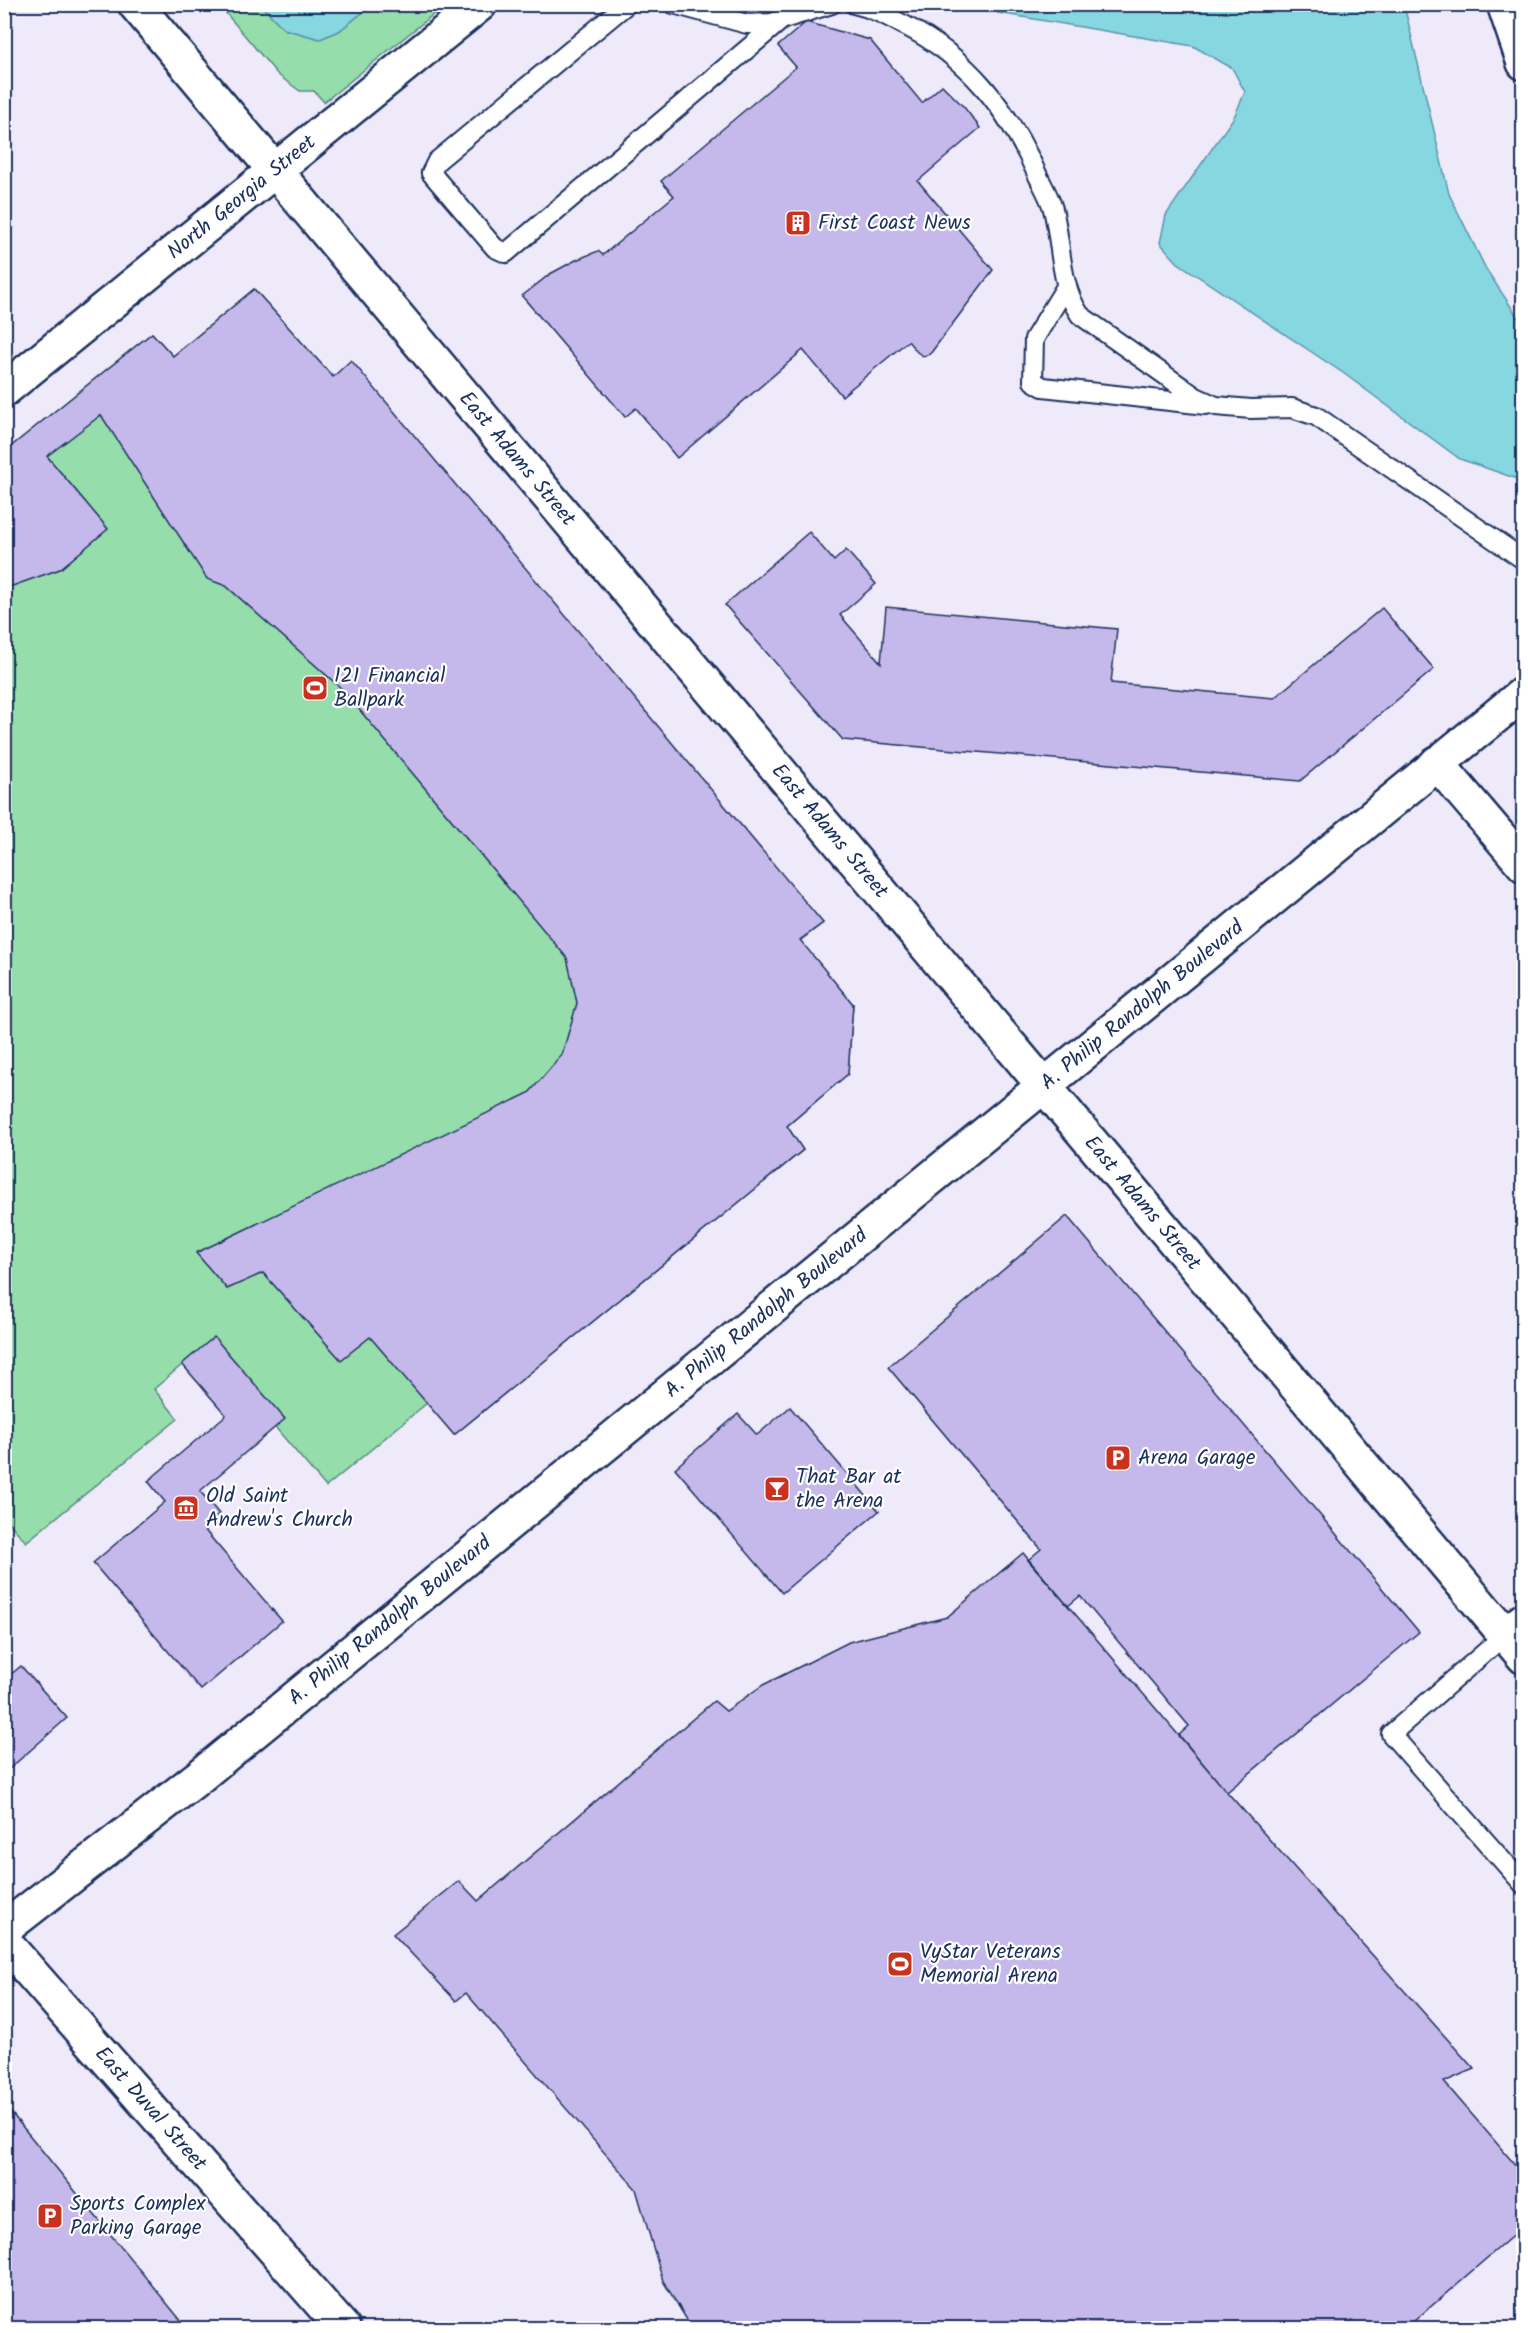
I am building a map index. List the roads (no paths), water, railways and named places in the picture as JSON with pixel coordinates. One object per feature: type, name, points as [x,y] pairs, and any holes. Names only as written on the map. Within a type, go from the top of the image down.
[{"type":"street","name":"East Adams Street","points":[[135,4],[1044,1086],[1517,1638]]},
{"type":"street","name":"North Georgia Street","points":[[4,390],[480,4]]},
{"type":"street","points":[[1504,4],[1524,63]]},
{"type":"street","name":"A. Philip Randolph Boulevard","points":[[4,1929],[200,1776],[1524,693]]},
{"type":"street","points":[[1437,763],[1524,865]]},
{"type":"street","name":"East Duval Street","points":[[4,1942],[312,2295],[344,2328]]},
{"type":"lane","points":[[627,4],[437,161],[431,173],[495,248],[506,253],[784,18]]},
{"type":"lane","points":[[674,4],[747,24],[771,23],[832,4]]},
{"type":"lane","points":[[854,4],[872,8],[936,41],[975,76],[1006,117],[1030,159],[1052,208],[1067,285],[1072,303],[1080,315],[1196,397],[1216,406]]},
{"type":"lane","points":[[1067,285],[1034,339],[1033,381],[1043,387],[1216,406],[1251,409],[1293,408],[1316,416],[1524,561]]},
{"type":"lane","points":[[1517,1638],[1391,1734],[1524,1885]]},
{"type":"water","points":[[261,5],[372,5],[339,31],[320,39],[284,29]]},
{"type":"water","points":[[992,5],[1404,5],[1449,194],[1486,269],[1523,325],[1523,481],[1460,459],[1343,373],[1178,263],[1160,243],[1166,215],[1234,117],[1245,92],[1232,68],[1193,46],[998,13]]},
{"type":"place","name":"First Coast News","points":[[798,223]]},
{"type":"place","name":"121 Financial Ballpark","points":[[315,688]]},
{"type":"place","name":"Arena Garage","points":[[1118,1458]]},
{"type":"place","name":"That Bar at the Arena","points":[[777,1489]]},
{"type":"place","name":"Old Saint Andrew's Church","points":[[186,1508]]},
{"type":"place","name":"VyStar Veterans Memorial Arena","points":[[900,1964]]},
{"type":"place","name":"Sports Complex Parking Garage","points":[[50,2216]]}]
